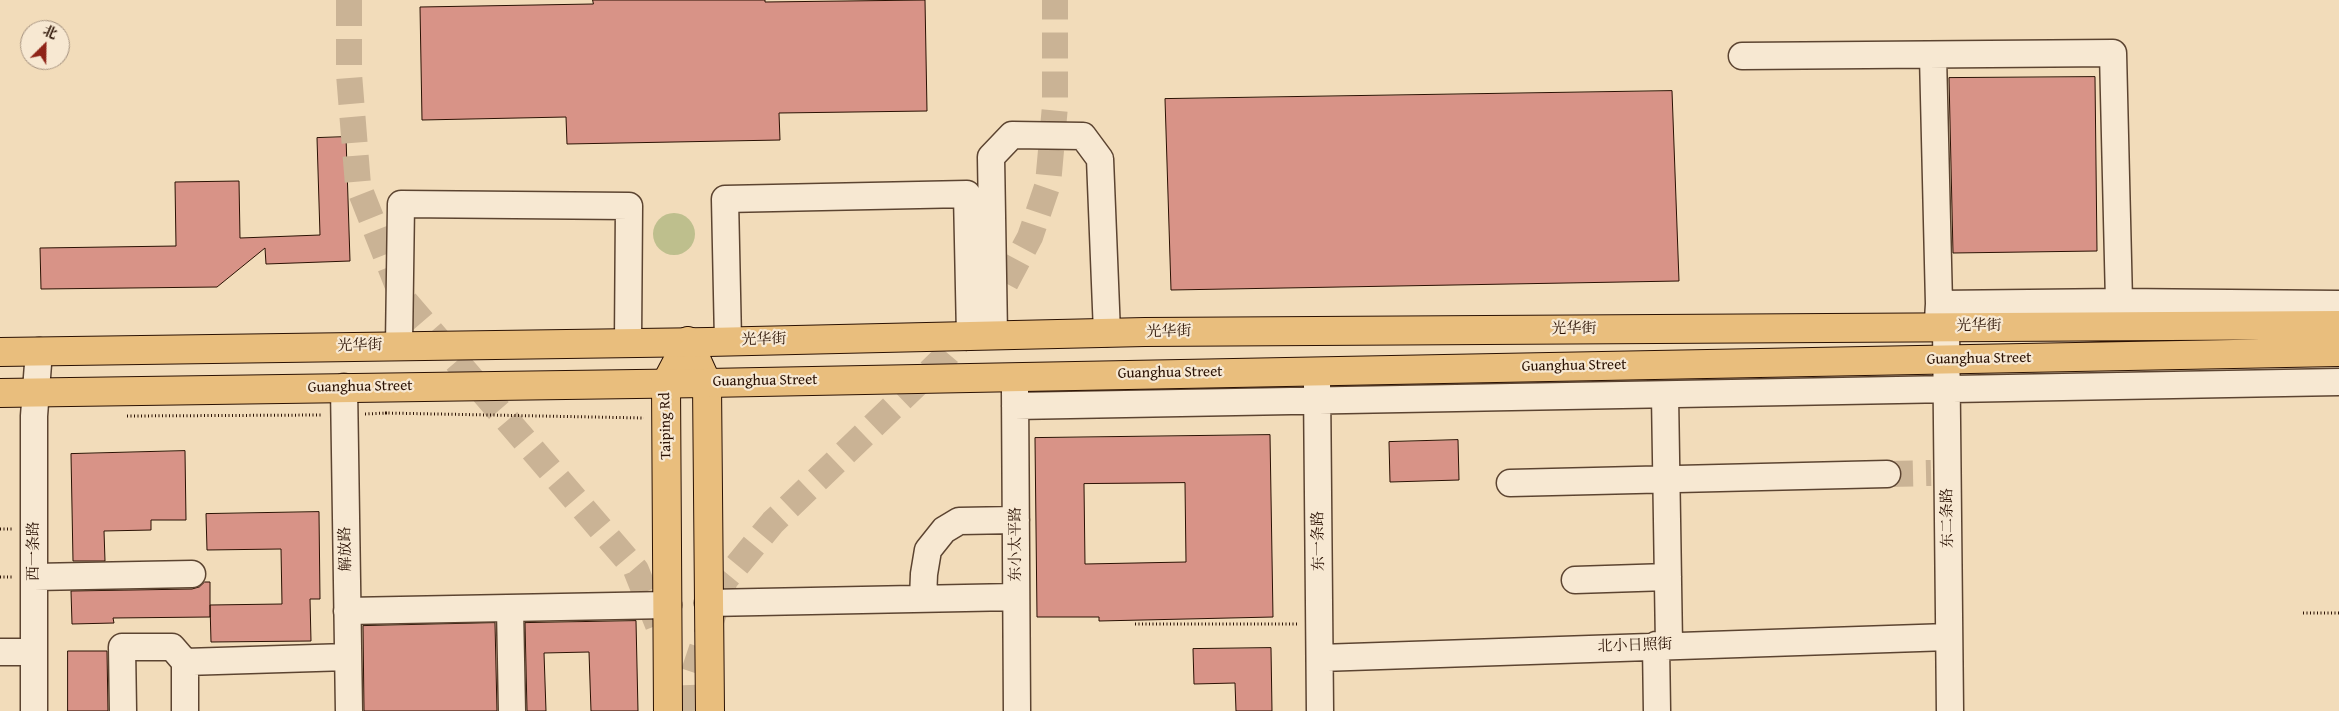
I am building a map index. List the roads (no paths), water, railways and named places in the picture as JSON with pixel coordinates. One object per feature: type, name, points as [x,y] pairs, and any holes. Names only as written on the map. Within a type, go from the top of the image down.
[{"type":"main road","name":"光华街","points":[[0,352],[728,341],[1941,318],[2339,325]]},
{"type":"main road","points":[[688,341],[708,383],[710,711]]},
{"type":"main road","name":"Taiping Rd","points":[[668,711],[666,383],[688,341]]},
{"type":"main road","name":"Guanghua Street","points":[[0,393],[708,383],[2339,352]]},
{"type":"street","points":[[1742,56],[1933,56],[2113,53],[2119,302]]},
{"type":"street","name":"东二条路","points":[[1933,56],[1941,318],[1946,360],[1950,711]]},
{"type":"street","points":[[982,336],[991,157],[1012,135],[1083,136],[1100,158],[1107,333]]},
{"type":"street","points":[[728,341],[725,199],[967,194],[982,336]]},
{"type":"street","points":[[399,345],[401,204],[629,206],[628,342]]},
{"type":"street","points":[[1941,318],[2119,302],[2339,304]]},
{"type":"street","name":"西一条路","points":[[34,711],[34,392],[39,351]]},
{"type":"street","name":"东一条路","points":[[1317,370],[1320,711]]},
{"type":"street","name":"东小太平路","points":[[1015,376],[1017,711]]},
{"type":"street","points":[[1015,406],[2339,382]]},
{"type":"street","name":"解放路","points":[[344,387],[349,711]]},
{"type":"street","points":[[1657,711],[1668,577],[1666,394]]},
{"type":"street","points":[[1510,483],[1887,474]]},
{"type":"street","points":[[923,599],[924,574],[928,550],[944,530],[959,521],[1016,520]]},
{"type":"street","points":[[34,577],[192,574]]},
{"type":"street","points":[[1575,580],[1668,577]]},
{"type":"street","points":[[708,603],[1016,597]]},
{"type":"street","points":[[347,611],[668,605]]},
{"type":"street","points":[[510,608],[512,711]]},
{"type":"street","name":"北小日照街","points":[[1320,658],[1949,636]]},
{"type":"street","points":[[123,711],[122,647],[172,647],[186,662],[185,711]]},
{"type":"street","points":[[0,652],[34,652]]},
{"type":"street","points":[[186,662],[348,658]]},
{"type":"tunnel","points":[[349,0],[349,74],[358,185],[403,299],[636,570],[658,625]]},
{"type":"tunnel","points":[[691,711],[690,684],[725,580],[773,522],[946,356],[1003,288],[1030,237],[1048,184],[1055,106],[1055,0]]},
{"type":"tunnel","points":[[1887,474],[1931,473]]}]
